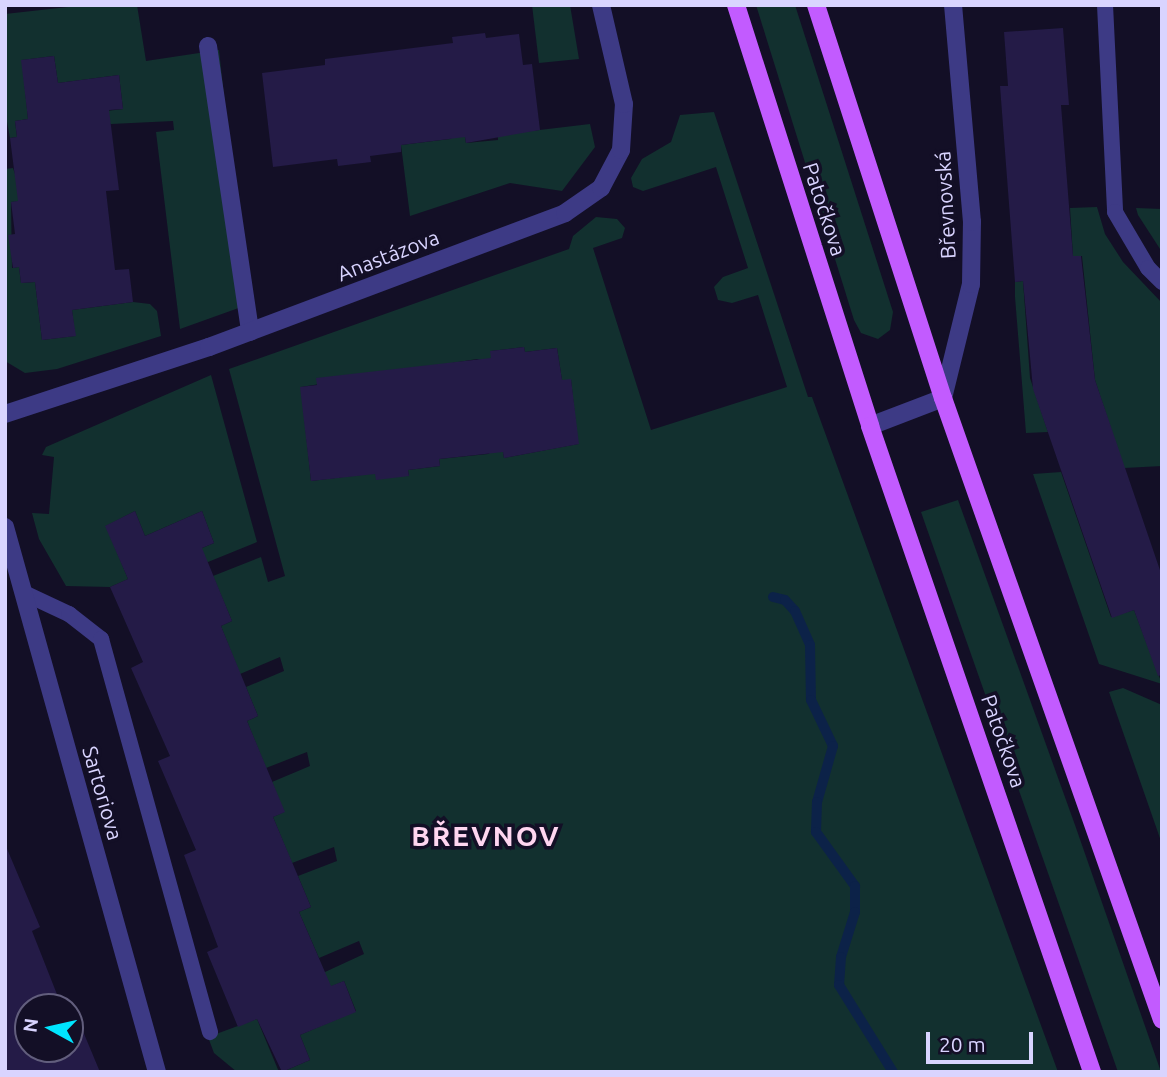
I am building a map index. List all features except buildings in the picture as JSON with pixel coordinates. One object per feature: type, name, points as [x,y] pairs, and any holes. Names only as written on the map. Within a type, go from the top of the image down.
[{"type":"main road","name":"Patočkova","points":[[736,5],[870,426],[1093,1072]]},
{"type":"main road","points":[[816,5],[943,398],[1162,1020]]},
{"type":"street","name":"Anastázova","points":[[5,414],[250,332],[565,213],[601,188],[621,150],[624,104],[601,5]]},
{"type":"street","name":"Břevnovská","points":[[943,398],[971,284],[972,222],[953,5]]},
{"type":"street","points":[[208,46],[250,332]]},
{"type":"street","points":[[870,426],[943,398]]},
{"type":"street","name":"Sartoriova","points":[[5,527],[157,1072]]},
{"type":"lane","points":[[1105,5],[1115,212],[1147,268],[1162,282]]},
{"type":"lane","points":[[24,593],[69,614],[101,639],[210,1032]]},
{"type":"green space","points":[[86,5],[137,5],[146,61],[219,50],[247,305],[180,329],[156,132],[174,130],[173,121],[111,124],[90,113],[123,109],[119,75],[58,83],[54,56],[22,60],[28,119],[15,121],[17,137],[10,138],[5,111],[5,14]]},
{"type":"green space","points":[[532,5],[570,5],[579,59],[539,63]]},
{"type":"green space","points":[[756,5],[795,5],[893,312],[890,330],[878,339],[861,333],[854,320]]},
{"type":"green space","points":[[714,112],[808,397],[812,397],[1058,1072],[282,1072],[310,1060],[300,1035],[356,1011],[344,981],[313,994],[325,972],[364,954],[359,941],[319,958],[299,912],[311,907],[298,876],[337,861],[334,847],[292,863],[273,817],[284,812],[272,782],[310,766],[307,752],[266,768],[247,721],[258,716],[246,687],[284,671],[280,657],[240,674],[221,626],[232,621],[213,576],[261,557],[268,582],[285,576],[229,369],[569,249],[573,236],[596,217],[617,219],[625,228],[622,238],[593,248],[651,430],[787,387],[758,295],[732,303],[718,300],[714,287],[723,277],[748,268],[716,167],[643,191],[633,187],[631,178],[642,159],[671,142],[680,115]],"holes":[[[524,347],[525,352],[557,348],[562,380],[571,380],[578,444],[504,458],[502,445],[488,454],[439,459],[440,466],[408,470],[409,476],[360,469],[360,475],[311,481],[301,387],[477,359],[492,364],[491,351]]]},
{"type":"green space","points":[[590,124],[595,147],[562,191],[510,183],[410,216],[401,145],[450,139],[464,131],[466,143],[498,140],[498,135]]},
{"type":"green space","points":[[13,168],[24,201],[11,202],[12,268],[19,267],[21,283],[35,282],[42,340],[75,336],[72,310],[133,302],[150,304],[157,311],[161,336],[57,369],[25,373],[5,361],[5,169]]},
{"type":"green space","points":[[1097,207],[1105,234],[1123,262],[1162,303],[1162,466],[1124,468],[1095,380],[1082,256],[1073,256],[1070,208]]},
{"type":"green space","points":[[1136,208],[1162,209],[1162,252],[1138,215]]},
{"type":"green space","points":[[1023,281],[1030,378],[1048,432],[1026,433],[1015,297],[1015,282]]},
{"type":"green space","points":[[211,375],[257,542],[208,562],[183,556],[214,543],[202,511],[145,536],[135,511],[106,526],[128,579],[110,587],[66,586],[39,539],[32,513],[49,514],[54,457],[42,455],[46,447]]},
{"type":"green space","points":[[1061,472],[1111,617],[1134,610],[1162,684],[1099,664],[1033,474]]},
{"type":"green space","points":[[958,500],[1161,1072],[1118,1072],[921,512]]},
{"type":"green space","points":[[1123,688],[1162,705],[1162,844],[1109,692]]},
{"type":"green space","points":[[257,1019],[279,1072],[237,1072],[214,1053],[208,1037]]},
{"type":"waterway","points":[[773,597],[785,600],[795,611],[810,645],[811,700],[833,746],[817,802],[816,832],[855,886],[855,912],[841,957],[839,985],[893,1072]]},
{"type":"district","name":"BŘEVNOV","points":[[486,836]]}]
